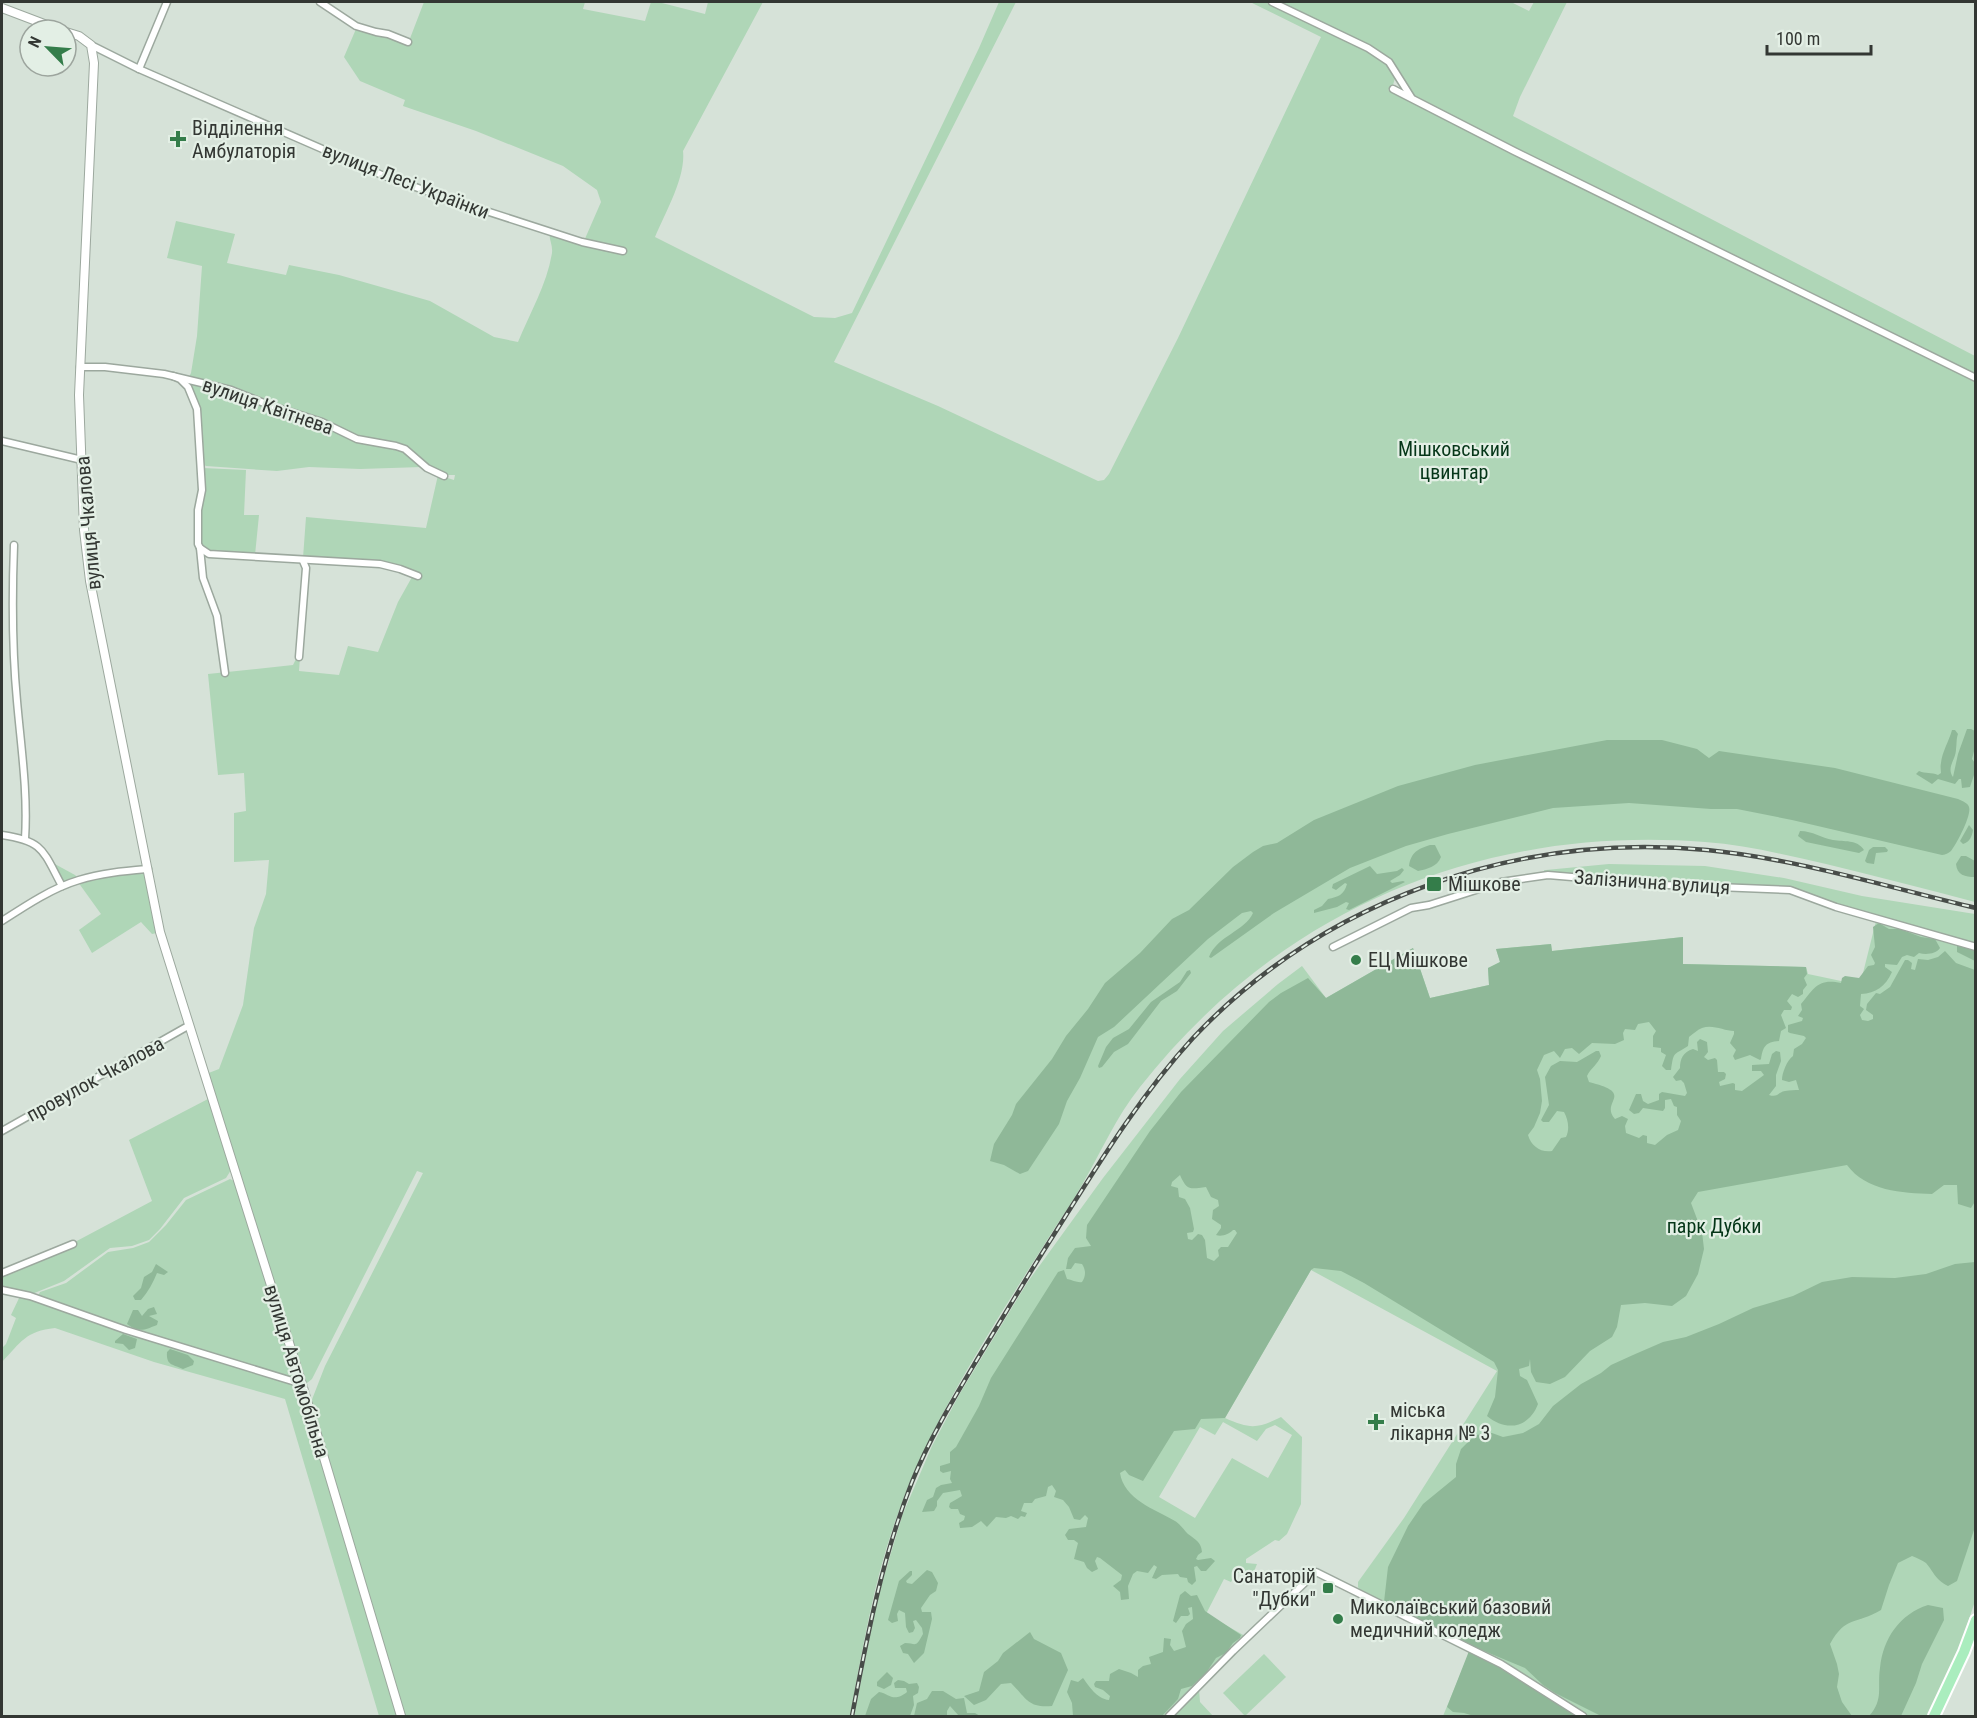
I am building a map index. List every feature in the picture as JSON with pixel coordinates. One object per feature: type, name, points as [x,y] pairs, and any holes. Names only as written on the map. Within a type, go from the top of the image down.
[{"type":"main road","points":[[1934,1716],[1964,1652],[1976,1620]]},
{"type":"street","points":[[139,69],[167,2]]},
{"type":"street","points":[[321,2],[356,26],[408,42]]},
{"type":"street","points":[[1272,2],[1368,48],[1389,62],[1411,98]]},
{"type":"street","points":[[2,8],[28,18]]},
{"type":"street","name":"вулиця Лесі Українки","points":[[78,36],[91,45],[139,69],[382,175],[582,243],[623,251]]},
{"type":"street","name":"вулиця Чкалова","points":[[91,45],[94,63],[79,395],[87,563],[160,932],[188,1026]]},
{"type":"street","points":[[1394,89],[1514,151],[1976,378]]},
{"type":"street","name":"вулиця Квітнева","points":[[80,367],[105,367],[173,376],[231,390],[322,422],[357,439],[405,449],[427,468],[444,476]]},
{"type":"street","points":[[173,376],[188,387],[197,409],[202,490],[198,510],[203,578],[217,616],[225,673]]},
{"type":"street","points":[[2,441],[82,460]]},
{"type":"street","points":[[14,545],[11,609],[25,784],[25,839]]},
{"type":"street","points":[[200,548],[209,554],[380,564],[417,576]]},
{"type":"street","points":[[299,657],[306,568],[303,561]]},
{"type":"street","points":[[2,835],[32,841],[40,848],[62,886]]},
{"type":"street","points":[[2,921],[62,886],[94,876],[148,868]]},
{"type":"street","name":"Залізнична вулиця","points":[[1334,947],[1411,908],[1429,905],[1501,882],[1548,875],[1667,885],[1790,890],[1836,907],[1976,947]]},
{"type":"street","name":"провулок Чкалова","points":[[2,1131],[188,1026]]},
{"type":"street","name":"вулиця Автомобільна","points":[[188,1026],[307,1394],[401,1716]]},
{"type":"street","points":[[2,1273],[74,1245]]},
{"type":"street","points":[[2,1290],[28,1296],[126,1330],[302,1384]]},
{"type":"street","points":[[1169,1716],[1316,1572],[1501,1664],[1582,1716]]},
{"type":"green space","name":"Мішковський цвинтар","points":[[424,2],[585,2],[583,9],[645,21],[651,2],[705,14],[708,2],[763,2],[683,151],[678,183],[655,237],[814,317],[835,318],[852,313],[999,2],[1016,2],[834,362],[938,406],[1098,481],[1104,480],[1109,474],[1178,338],[1321,37],[1250,2],[1265,2],[1367,51],[1387,65],[1395,78],[1388,90],[1975,382],[1975,902],[1826,864],[1751,848],[1705,842],[1622,840],[1542,848],[1465,865],[1391,891],[1321,927],[1256,971],[1195,1025],[1140,1087],[1123,1110],[1076,1195],[970,1365],[914,1473],[890,1536],[870,1613],[850,1716],[405,1716],[311,1402],[325,1366],[423,1173],[417,1171],[312,1379],[307,1383],[304,1381],[206,1074],[219,1069],[243,1005],[254,928],[266,894],[269,860],[234,862],[234,813],[246,811],[244,773],[218,775],[208,674],[293,665],[297,657],[300,657],[299,671],[339,675],[348,646],[378,652],[398,602],[412,577],[401,567],[303,558],[306,517],[426,528],[438,475],[454,480],[455,475],[447,475],[433,469],[417,455],[404,448],[353,436],[186,377],[189,377],[191,373],[197,336],[202,266],[167,258],[176,221],[235,234],[227,263],[286,275],[289,265],[339,275],[430,301],[494,337],[518,342],[550,265],[552,250],[550,230],[584,241],[601,202],[597,190],[563,166],[476,131],[403,106],[405,100],[360,81],[344,57],[356,29],[409,41]]},
{"type":"green space","points":[[1277,2],[1511,2],[1529,11],[1534,2],[1567,2],[1520,97],[1513,116],[1975,356],[1975,375],[1415,97],[1392,59]]},
{"type":"green space","points":[[188,381],[231,392],[322,423],[346,436],[405,450],[422,467],[360,469],[309,467],[277,471],[206,466],[203,464],[198,409]]},
{"type":"green space","points":[[203,468],[246,470],[244,515],[259,515],[255,555],[210,553],[201,547],[199,511]]},
{"type":"green space","points":[[1967,729],[1975,731],[1972,759],[1975,763],[1975,772],[1970,787],[1962,788],[1961,779],[1955,784],[1938,779],[1932,784],[1916,774],[1919,771],[1938,775],[1941,773],[1943,755],[1952,730],[1955,730],[1958,734],[1956,753],[1951,767],[1953,777]]},
{"type":"green space","points":[[1607,740],[1662,740],[1697,749],[1709,758],[1719,751],[1835,768],[1958,799],[1969,807],[1968,816],[1951,851],[1942,855],[1737,809],[1629,803],[1553,808],[1406,846],[1350,868],[1274,913],[1211,958],[1209,957],[1218,944],[1244,925],[1253,913],[1251,911],[1242,913],[1208,939],[1114,1027],[1098,1037],[1067,1101],[1059,1124],[1028,1171],[1020,1174],[1004,1165],[990,1161],[994,1144],[1016,1104],[1052,1059],[1105,983],[1140,953],[1172,919],[1189,910],[1233,867],[1253,852],[1263,846],[1277,843],[1314,820],[1398,786],[1475,765]]},
{"type":"green space","points":[[1969,825],[1973,830],[1972,834],[1963,844],[1960,841]]},
{"type":"green space","points":[[1800,831],[1858,844],[1864,850],[1859,853],[1806,842],[1798,836]]},
{"type":"green space","points":[[1435,845],[1441,857],[1437,863],[1418,871],[1409,866],[1411,857],[1416,852]]},
{"type":"green space","points":[[1873,847],[1885,847],[1888,850],[1876,853],[1874,864],[1867,863],[1865,861],[1869,850]]},
{"type":"green space","points":[[1961,856],[1975,861],[1975,877],[1965,876],[1958,871],[1956,864]]},
{"type":"green space","points":[[53,863],[78,878],[64,882],[59,877]]},
{"type":"green space","points":[[1609,864],[1705,866],[1784,878],[1862,896],[1975,914],[1975,945],[1836,905],[1796,890],[1545,874],[1544,870]]},
{"type":"green space","points":[[1370,866],[1377,874],[1402,868],[1404,870],[1400,875],[1390,881],[1392,883],[1405,882],[1349,910],[1346,909],[1349,903],[1346,902],[1337,907],[1314,913],[1314,910],[1328,899],[1342,893],[1347,884],[1345,883],[1336,890],[1332,888],[1333,884]]},
{"type":"green space","points":[[143,872],[146,874],[157,933],[152,934],[141,922],[92,953],[79,930],[101,914],[78,882],[105,876]]},
{"type":"green space","name":"парк Дубки","points":[[1876,921],[1975,950],[1975,1601],[1959,1650],[1928,1716],[1443,1716],[1472,1646],[1360,1590],[1358,1582],[1404,1518],[1497,1371],[1311,1270],[1225,1418],[1253,1426],[1266,1424],[1281,1417],[1302,1437],[1301,1504],[1287,1534],[1279,1541],[1275,1540],[1246,1559],[1246,1563],[1257,1564],[1251,1579],[1237,1572],[1231,1582],[1224,1579],[1206,1614],[1245,1636],[1165,1716],[854,1716],[877,1600],[902,1516],[932,1446],[959,1395],[1027,1283],[1103,1178],[1180,1079],[1223,1031],[1302,966],[1326,998],[1413,948],[1430,998],[1489,985],[1488,968],[1500,962],[1496,949],[1551,944],[1552,951],[1683,937],[1683,964],[1806,967],[1808,974],[1860,985]],"holes":[[[1223,1422],[1257,1441],[1266,1429],[1275,1425],[1292,1435],[1268,1478],[1232,1458],[1195,1518],[1159,1497],[1200,1427],[1215,1435]]]},
{"type":"green space","points":[[1879,923],[1889,929],[1900,929],[1921,937],[1935,939],[1940,948],[1931,954],[1919,953],[1914,957],[1907,955],[1902,957],[1897,965],[1885,964],[1885,967],[1892,972],[1886,982],[1876,991],[1861,994],[1860,1006],[1864,1009],[1860,1015],[1862,1020],[1873,1019],[1873,1015],[1866,1010],[1867,1004],[1876,993],[1880,994],[1890,987],[1905,960],[1912,963],[1911,969],[1915,970],[1918,959],[1928,960],[1938,957],[1945,951],[1956,963],[1975,970],[1976,1200],[1971,1208],[1958,1204],[1957,1185],[1944,1185],[1932,1194],[1885,1189],[1864,1180],[1847,1165],[1698,1192],[1691,1203],[1702,1232],[1704,1249],[1698,1274],[1686,1296],[1672,1306],[1645,1303],[1621,1305],[1617,1327],[1612,1337],[1590,1351],[1565,1377],[1550,1384],[1536,1382],[1531,1372],[1530,1359],[1529,1366],[1519,1369],[1520,1376],[1527,1380],[1538,1404],[1534,1412],[1523,1423],[1509,1426],[1487,1416],[1495,1397],[1498,1370],[1494,1362],[1364,1283],[1341,1271],[1314,1268],[1225,1418],[1201,1419],[1195,1429],[1174,1431],[1143,1481],[1129,1475],[1125,1470],[1120,1473],[1127,1490],[1141,1502],[1177,1522],[1198,1542],[1202,1552],[1196,1559],[1211,1558],[1215,1561],[1206,1571],[1201,1571],[1197,1566],[1194,1567],[1196,1581],[1192,1585],[1187,1578],[1180,1577],[1178,1574],[1152,1578],[1157,1567],[1154,1565],[1148,1573],[1137,1571],[1133,1574],[1128,1586],[1129,1599],[1121,1600],[1120,1592],[1113,1586],[1121,1580],[1122,1575],[1097,1557],[1095,1561],[1098,1569],[1092,1572],[1084,1562],[1074,1559],[1078,1543],[1068,1540],[1065,1535],[1069,1529],[1086,1527],[1088,1518],[1085,1515],[1080,1520],[1074,1519],[1063,1500],[1054,1497],[1056,1491],[1052,1485],[1048,1487],[1046,1496],[1035,1499],[1032,1503],[1024,1503],[1021,1511],[1027,1513],[1025,1517],[1021,1516],[1018,1519],[1011,1516],[996,1517],[987,1527],[981,1521],[972,1527],[960,1528],[959,1523],[964,1520],[965,1516],[960,1514],[958,1509],[949,1507],[950,1503],[962,1496],[960,1490],[943,1493],[934,1511],[922,1512],[927,1500],[933,1497],[936,1488],[952,1483],[951,1471],[943,1473],[940,1471],[940,1466],[950,1463],[950,1452],[956,1447],[979,1406],[991,1378],[1058,1272],[1064,1270],[1067,1279],[1082,1282],[1085,1273],[1082,1264],[1075,1263],[1071,1269],[1066,1269],[1068,1258],[1075,1248],[1091,1246],[1086,1238],[1087,1225],[1150,1131],[1181,1092],[1269,1002],[1281,993],[1308,978],[1326,998],[1413,948],[1430,998],[1489,985],[1488,968],[1500,962],[1496,949],[1551,944],[1552,951],[1683,937],[1683,964],[1806,967],[1807,974],[1804,978],[1807,985],[1803,994],[1798,997],[1792,994],[1787,1001],[1792,1007],[1791,1010],[1784,1010],[1781,1015],[1786,1028],[1781,1031],[1779,1041],[1766,1046],[1760,1060],[1750,1055],[1735,1060],[1733,1056],[1736,1050],[1730,1043],[1734,1031],[1706,1027],[1689,1037],[1688,1046],[1675,1055],[1671,1070],[1666,1070],[1662,1066],[1666,1055],[1661,1052],[1661,1048],[1653,1047],[1653,1036],[1656,1031],[1649,1022],[1638,1024],[1635,1030],[1625,1029],[1624,1040],[1615,1044],[1592,1043],[1579,1054],[1572,1048],[1565,1049],[1560,1058],[1554,1051],[1544,1055],[1537,1070],[1542,1101],[1540,1113],[1528,1135],[1537,1148],[1552,1151],[1561,1138],[1566,1137],[1568,1131],[1564,1112],[1557,1111],[1549,1122],[1541,1120],[1549,1105],[1545,1077],[1551,1066],[1560,1061],[1577,1062],[1596,1051],[1599,1051],[1601,1056],[1587,1076],[1589,1082],[1603,1086],[1614,1094],[1611,1113],[1615,1119],[1622,1116],[1628,1119],[1625,1126],[1626,1133],[1639,1138],[1643,1135],[1647,1136],[1647,1143],[1655,1145],[1667,1135],[1678,1130],[1681,1121],[1677,1115],[1677,1107],[1671,1099],[1665,1100],[1663,1111],[1643,1108],[1639,1113],[1634,1114],[1629,1110],[1636,1094],[1641,1094],[1643,1101],[1648,1104],[1659,1100],[1659,1094],[1662,1092],[1685,1096],[1687,1093],[1684,1083],[1681,1080],[1676,1081],[1673,1077],[1680,1068],[1684,1054],[1693,1049],[1698,1051],[1697,1042],[1700,1039],[1707,1042],[1708,1052],[1704,1057],[1708,1060],[1715,1058],[1718,1072],[1726,1074],[1725,1079],[1719,1082],[1720,1086],[1733,1083],[1735,1090],[1742,1091],[1764,1075],[1761,1071],[1752,1071],[1752,1065],[1769,1064],[1772,1054],[1776,1051],[1780,1052],[1781,1061],[1776,1075],[1776,1086],[1769,1095],[1774,1096],[1785,1091],[1799,1090],[1796,1080],[1789,1082],[1782,1080],[1782,1077],[1793,1056],[1794,1049],[1806,1038],[1788,1032],[1788,1025],[1802,1021],[1803,1018],[1798,1016],[1802,1010],[1801,1004],[1821,983],[1841,983],[1845,976],[1859,978],[1868,966],[1874,965],[1871,955],[1875,947],[1873,927]],"holes":[[[1180,1175],[1190,1188],[1206,1187],[1211,1197],[1218,1200],[1219,1206],[1213,1210],[1212,1219],[1221,1225],[1216,1235],[1225,1235],[1233,1230],[1237,1233],[1228,1247],[1221,1247],[1218,1250],[1219,1256],[1214,1261],[1207,1258],[1205,1240],[1202,1235],[1198,1234],[1192,1240],[1188,1239],[1187,1233],[1193,1232],[1194,1229],[1190,1208],[1185,1199],[1179,1197],[1178,1188],[1171,1186]]]},
{"type":"green space","points":[[1957,944],[1975,950],[1975,961],[1957,952]]},
{"type":"green space","points":[[1190,970],[1191,973],[1177,991],[1161,1001],[1128,1044],[1114,1052],[1099,1068],[1106,1047],[1113,1038],[1129,1029],[1151,1002],[1180,982]]},
{"type":"green space","points":[[208,1099],[231,1170],[226,1178],[184,1198],[149,1240],[132,1246],[110,1248],[64,1281],[32,1294],[2,1288],[2,1274],[73,1243],[152,1201],[129,1140]]},
{"type":"green space","points":[[230,1179],[234,1181],[239,1196],[294,1369],[293,1376],[283,1376],[127,1327],[38,1296],[40,1292],[66,1283],[108,1252],[133,1248],[149,1242],[186,1200]]},
{"type":"green space","points":[[1975,1262],[1975,1527],[1957,1581],[1948,1586],[1938,1579],[1926,1563],[1912,1556],[1898,1563],[1881,1610],[1847,1624],[1830,1644],[1839,1674],[1837,1687],[1842,1702],[1852,1716],[1601,1716],[1555,1693],[1525,1668],[1472,1646],[1384,1602],[1388,1567],[1408,1526],[1423,1504],[1456,1477],[1456,1464],[1461,1449],[1475,1435],[1492,1433],[1503,1437],[1523,1433],[1539,1424],[1553,1406],[1581,1384],[1611,1365],[1663,1342],[1686,1337],[1753,1308],[1793,1296],[1822,1282],[1852,1277],[1895,1278],[1926,1274],[1955,1264]]},
{"type":"green space","points":[[156,1264],[168,1272],[164,1275],[157,1273],[144,1297],[141,1300],[135,1300],[133,1296],[141,1288],[144,1277],[152,1272]]},
{"type":"green space","points":[[20,1296],[125,1333],[295,1386],[300,1393],[398,1716],[379,1716],[285,1399],[154,1362],[55,1328],[30,1335],[19,1343],[2,1362],[2,1348],[6,1344],[16,1318],[11,1315]]},
{"type":"green space","points":[[154,1307],[157,1314],[149,1316],[158,1321],[157,1325],[142,1330],[127,1324],[133,1310],[138,1310],[142,1316],[148,1309]]},
{"type":"green space","points":[[123,1334],[137,1339],[135,1348],[129,1350],[123,1344],[115,1343]]},
{"type":"green space","points":[[170,1349],[188,1355],[194,1361],[193,1365],[183,1369],[171,1364],[167,1357]]},
{"type":"green space","points":[[927,1570],[932,1572],[938,1583],[936,1591],[930,1595],[921,1608],[922,1612],[931,1612],[932,1619],[924,1653],[914,1663],[908,1654],[903,1653],[900,1646],[905,1643],[917,1643],[923,1634],[922,1628],[916,1620],[913,1621],[915,1628],[909,1633],[905,1613],[899,1610],[898,1621],[892,1623],[888,1620],[899,1581],[912,1571],[912,1575],[906,1581],[912,1584]]},
{"type":"green space","points":[[1185,1591],[1191,1596],[1197,1595],[1205,1611],[1241,1635],[1240,1638],[1226,1653],[1216,1658],[1206,1673],[1192,1686],[1181,1689],[1178,1699],[1162,1716],[1073,1716],[1072,1703],[1067,1692],[1071,1680],[1078,1682],[1083,1678],[1097,1695],[1109,1700],[1110,1696],[1095,1687],[1096,1681],[1109,1681],[1110,1674],[1119,1669],[1138,1677],[1138,1670],[1151,1664],[1149,1657],[1163,1652],[1164,1638],[1171,1639],[1170,1645],[1174,1651],[1186,1647],[1182,1631],[1193,1619],[1192,1607],[1188,1608],[1190,1614],[1188,1616],[1181,1616],[1176,1623],[1173,1621],[1180,1595]]},
{"type":"green space","points":[[1928,1605],[1943,1608],[1944,1620],[1922,1664],[1901,1716],[1869,1716],[1877,1704],[1882,1657],[1889,1637],[1909,1614]]},
{"type":"green space","points":[[1030,1632],[1034,1639],[1061,1653],[1068,1670],[1052,1706],[1033,1704],[1011,1683],[1001,1684],[986,1700],[974,1705],[964,1696],[979,1691],[984,1672],[998,1661],[1003,1653]]},
{"type":"green space","points":[[1469,1651],[1523,1679],[1576,1716],[1474,1716],[1453,1712],[1447,1707]]},
{"type":"green space","points":[[1264,1654],[1286,1677],[1245,1716],[1223,1693]]},
{"type":"green space","points":[[887,1672],[893,1678],[891,1685],[884,1689],[877,1686],[877,1682]]},
{"type":"green space","points":[[898,1680],[909,1684],[917,1683],[919,1687],[918,1693],[913,1696],[914,1705],[910,1716],[865,1716],[871,1699],[879,1692],[898,1697],[907,1692],[906,1688],[895,1688],[894,1683]]},
{"type":"green space","points":[[1199,1689],[1200,1702],[1213,1716],[1173,1716]]},
{"type":"green space","points":[[932,1691],[943,1691],[956,1699],[964,1698],[967,1713],[980,1716],[959,1716],[950,1706],[947,1716],[914,1716],[917,1703],[927,1699]]},
{"type":"railway","points":[[852,1716],[876,1598],[901,1511],[927,1449],[962,1385],[1085,1185],[1118,1134],[1154,1085],[1193,1038],[1245,989],[1302,947],[1363,913],[1428,885],[1496,865],[1565,852],[1636,847],[1707,850],[1775,860],[1842,874],[1976,908]]},
{"type":"place","name":"Відділення Амбулаторія","points":[[178,139]]},
{"type":"place","name":"Мішкове","points":[[1434,884]]},
{"type":"place","name":"ЕЦ Мішкове","points":[[1356,960]]},
{"type":"place","name":"міська лікарня № 3","points":[[1376,1422]]},
{"type":"place","name":"Санаторій \"Дубки\"","points":[[1328,1588]]},
{"type":"place","name":"Миколаївський базовий медичний коледж","points":[[1338,1619]]}]
